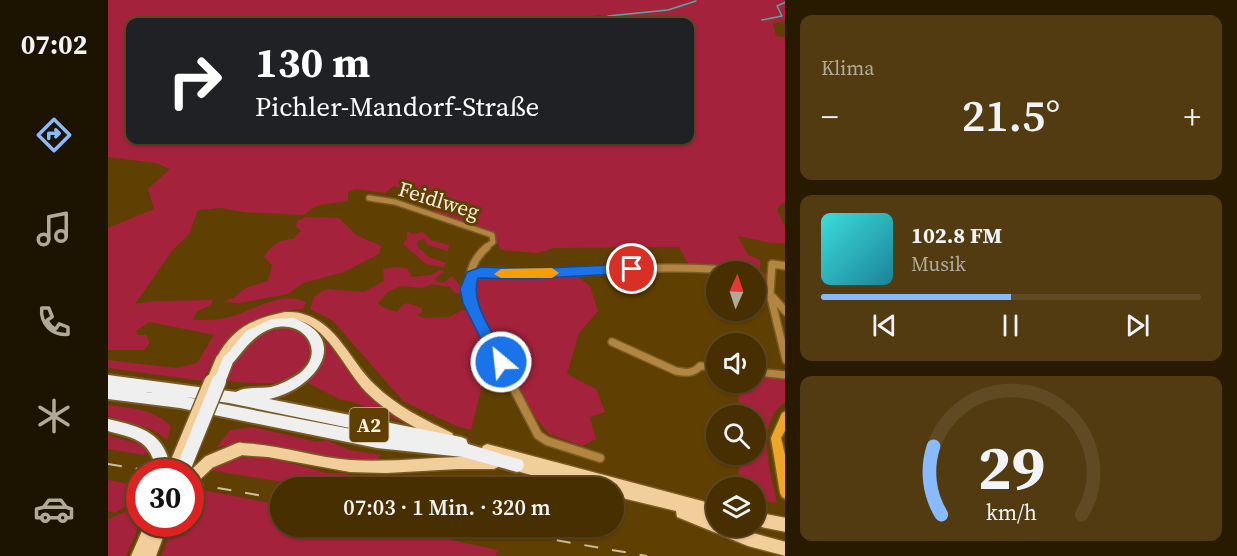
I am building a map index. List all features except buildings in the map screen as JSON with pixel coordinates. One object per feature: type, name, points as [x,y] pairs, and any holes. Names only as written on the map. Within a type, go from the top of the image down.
[{"type":"highway","points":[[187,459],[224,359],[247,335],[278,322],[294,322],[305,326],[317,337],[320,346],[313,368],[302,380],[276,392],[229,397]]},
{"type":"highway","name":"A2","points":[[108,381],[229,397],[465,444]]},
{"type":"highway","name":"A2","points":[[108,393],[180,402],[377,441],[463,450],[517,465]]},
{"type":"highway","points":[[108,425],[149,439],[156,446],[162,459]]},
{"type":"main road","points":[[179,459],[234,340],[257,322],[279,315],[308,319],[335,340],[369,387],[397,410],[465,444],[706,508]]},
{"type":"main road","points":[[204,466],[208,462],[240,449],[255,449],[329,464],[379,467],[459,462],[517,465],[563,477]]},
{"type":"main road","points":[[624,492],[706,510]]},
{"type":"main road","points":[[664,502],[674,510],[706,522]]},
{"type":"main road","points":[[766,521],[783,524]]},
{"type":"main road","points":[[138,556],[149,537]]},
{"type":"main road","points":[[149,556],[153,537]]},
{"type":"main road","points":[[743,537],[785,549]]},
{"type":"street","name":"Feidlweg","points":[[369,198],[394,202],[492,235],[493,242],[476,257],[467,289],[470,303],[531,426],[547,441],[600,458]]},
{"type":"street","points":[[785,266],[772,264],[770,294],[772,311],[785,356]]},
{"type":"street","points":[[472,275],[481,272],[527,274],[632,269],[706,271]]},
{"type":"street","points":[[766,289],[785,311]]},
{"type":"street","points":[[612,342],[649,361],[685,372],[694,372],[700,366],[706,366]]},
{"type":"street","points":[[766,373],[785,375]]},
{"type":"street","points":[[785,418],[776,438],[785,488]]},
{"type":"shaded area","points":[[108,0],[785,0],[785,21],[773,23],[776,36],[785,37],[785,203],[782,203],[777,210],[785,226],[785,243],[771,243],[738,236],[748,255],[760,261],[706,261],[706,266],[689,265],[679,247],[554,248],[538,253],[501,250],[492,233],[432,212],[440,203],[394,186],[385,193],[356,189],[348,192],[348,200],[314,207],[304,215],[243,212],[220,208],[198,210],[189,234],[172,251],[135,304],[154,301],[213,300],[211,305],[196,312],[193,320],[230,317],[287,298],[306,302],[303,309],[267,315],[241,328],[230,337],[203,381],[108,368],[108,360],[176,368],[197,363],[214,335],[150,322],[136,331],[138,335],[146,335],[150,343],[144,350],[108,350],[108,228],[154,209],[148,189],[170,169],[156,163],[108,157]]},
{"type":"shaded area","points":[[306,217],[339,218],[356,235],[381,246],[379,254],[344,272],[303,283],[288,294],[239,303],[222,302],[234,298],[245,288],[268,281],[272,265],[264,257],[276,244],[293,239],[301,231],[296,227],[297,221]]},
{"type":"shaded area","points":[[407,231],[412,234],[423,232],[431,240],[449,245],[448,251],[428,245],[424,239],[417,241],[418,247],[429,257],[446,263],[443,267],[426,264],[403,244],[407,238]]},
{"type":"shaded area","points":[[407,268],[412,277],[431,275],[439,270],[445,272],[435,278],[436,281],[443,283],[452,276],[463,289],[463,294],[455,293],[450,287],[431,284],[423,288],[402,286],[389,291],[378,303],[384,308],[397,312],[402,305],[408,303],[422,308],[422,312],[417,315],[424,318],[449,317],[462,310],[477,314],[470,285],[479,276],[522,277],[574,274],[590,286],[598,311],[579,333],[567,374],[596,389],[605,412],[590,417],[596,439],[582,446],[549,434],[534,416],[510,371],[484,378],[471,430],[456,426],[403,401],[333,321],[310,309],[314,297],[326,289],[363,292],[384,281],[383,269]]},
{"type":"shaded area","points":[[766,274],[770,276],[769,285],[766,282]]},
{"type":"shaded area","points":[[277,325],[299,327],[312,341],[309,357],[302,369],[293,377],[270,383],[227,381],[235,361],[245,346],[258,335]]},
{"type":"shaded area","points":[[325,339],[363,390],[405,423],[350,401],[341,400],[306,382],[320,363]]},
{"type":"shaded area","points":[[766,376],[785,378],[785,402],[776,411],[767,436],[769,464],[777,503],[766,501],[766,477],[738,477],[739,465],[766,465],[766,405],[739,405],[738,393],[766,393]]},
{"type":"shaded area","points":[[108,405],[142,410],[158,416],[171,427],[167,440],[153,430],[108,416]]},
{"type":"shaded area","points":[[253,427],[317,442],[326,440],[349,450],[382,455],[376,460],[327,458],[246,443],[216,448],[230,430]]},
{"type":"shaded area","points":[[108,435],[142,445],[148,452],[144,455],[108,449]]},
{"type":"shaded area","points":[[256,454],[328,473],[345,473],[353,477],[270,477],[270,480],[209,470],[232,458]]},
{"type":"shaded area","points":[[108,480],[126,483],[126,506],[115,513],[108,511]]},
{"type":"shaded area","points":[[204,490],[270,503],[270,537],[439,537],[497,550],[496,556],[161,556],[169,537],[204,537]]},
{"type":"shaded area","points":[[126,512],[126,537],[134,537],[126,556],[108,556],[108,519]]},
{"type":"waterway","points":[[608,16],[668,10],[696,1]]},
{"type":"waterway","points":[[762,20],[782,16],[777,6],[785,2]]},
{"type":"waterway","points":[[365,18],[379,18]]},
{"type":"railway","points":[[108,464],[126,467]]},
{"type":"railway","points":[[204,485],[270,497]]},
{"type":"railway","points":[[537,537],[647,556]]},
{"type":"slow traffic","points":[[501,274],[552,273]]},
{"type":"route","points":[[501,362],[470,303],[467,289],[472,275],[481,272],[527,274],[632,269]]}]
